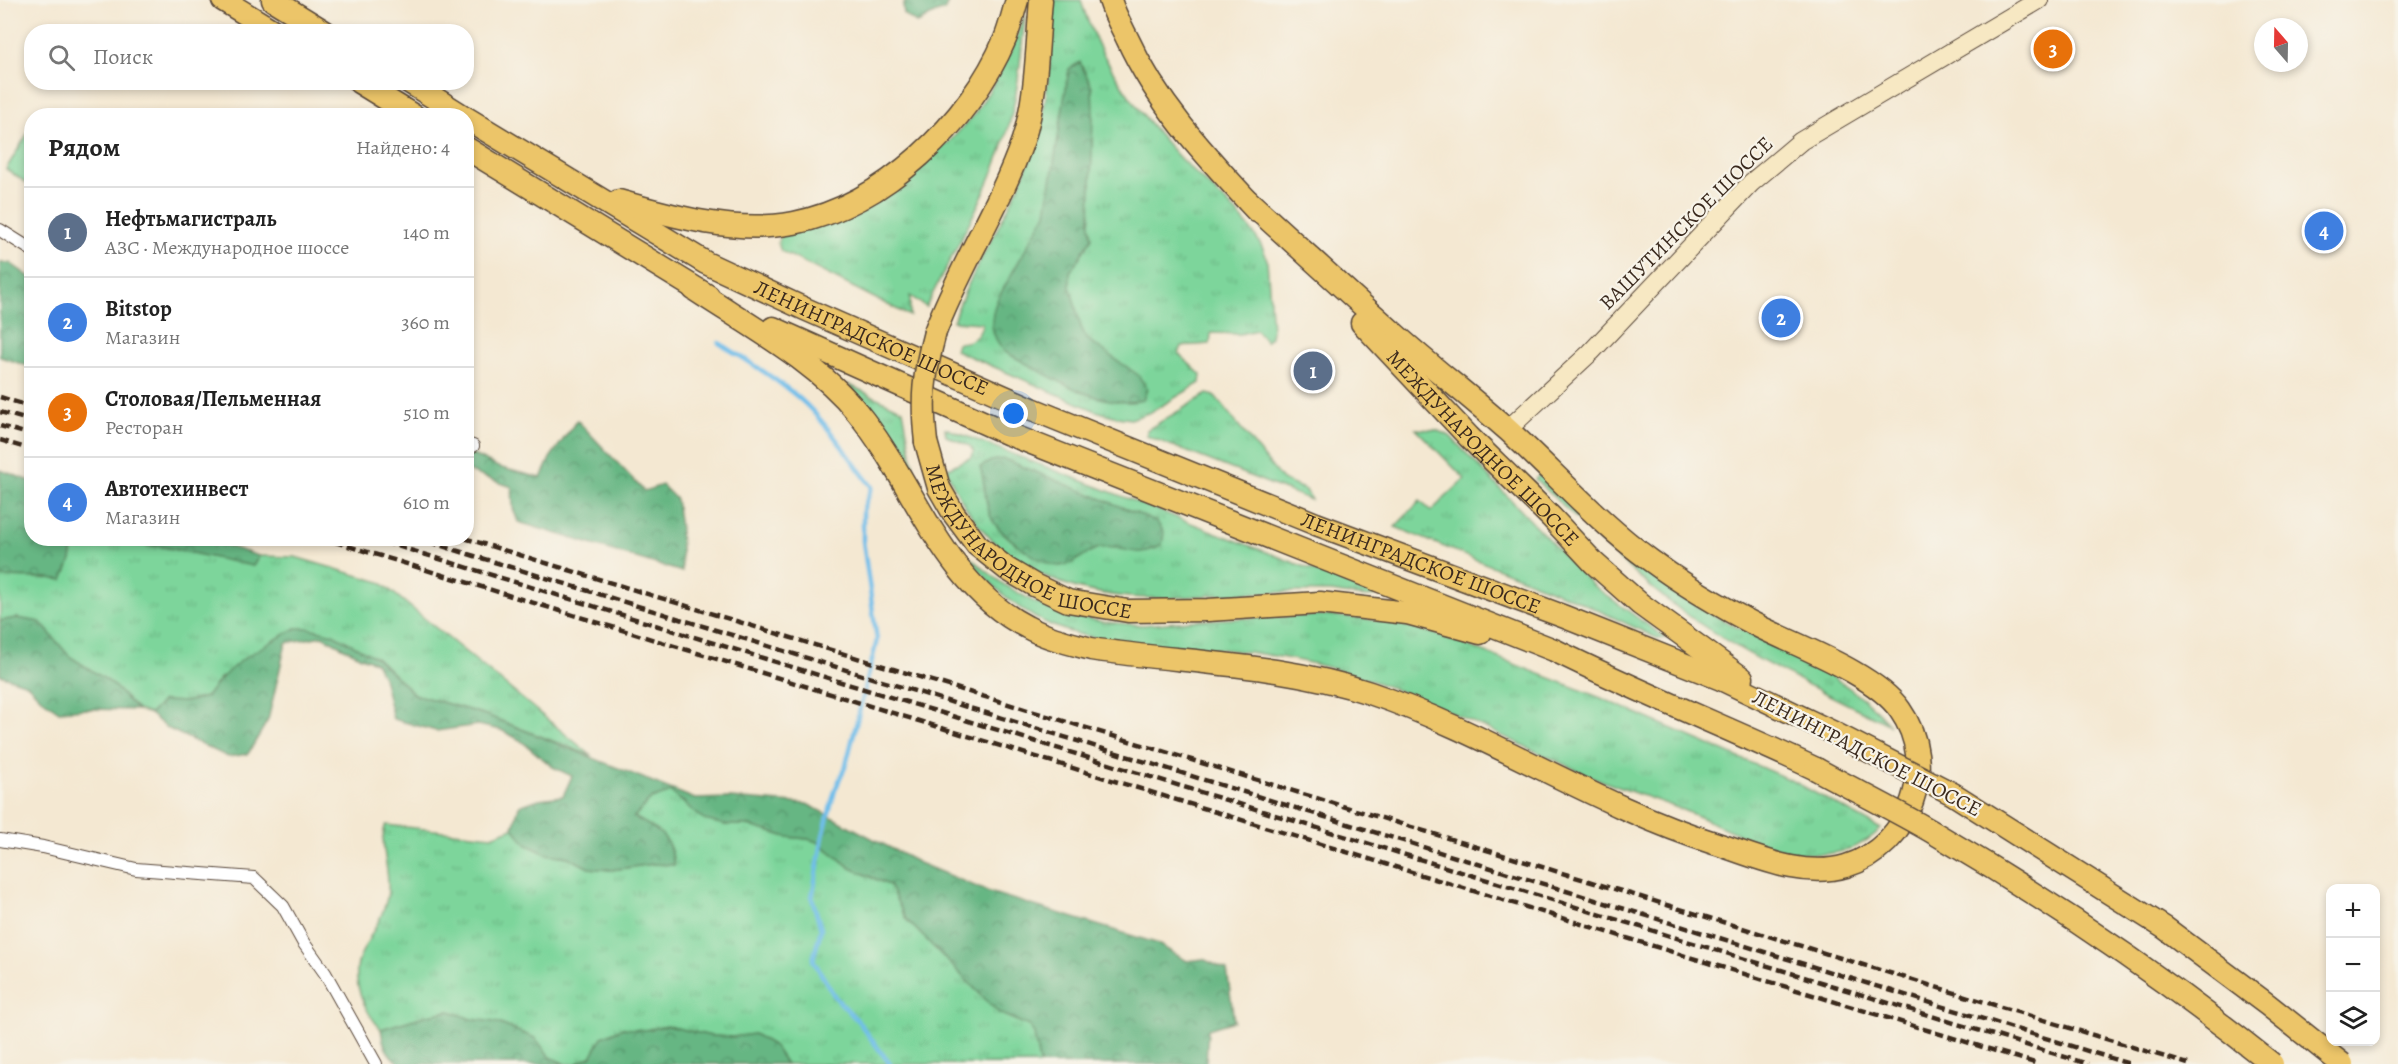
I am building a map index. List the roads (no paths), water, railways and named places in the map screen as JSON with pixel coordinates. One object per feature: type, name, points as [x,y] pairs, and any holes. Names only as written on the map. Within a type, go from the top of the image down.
[{"type":"highway","points":[[223,0],[262,24]]},
{"type":"highway","points":[[273,0],[312,24]]},
{"type":"highway","points":[[589,192],[666,214],[714,223],[754,226],[794,223],[827,213],[865,195],[928,149],[962,111],[1005,40],[1017,0]]},
{"type":"highway","name":"МЕЖДУНАРОДНОЕ ШОССЕ","points":[[1041,0],[1033,91],[1023,140],[998,198],[950,292],[935,332],[924,380],[923,413],[926,442],[939,488],[954,514],[977,545],[1007,569],[1068,601],[1128,611],[1208,610],[1320,603],[1407,613],[1476,632],[1609,677]]},
{"type":"highway","name":"МЕЖДУНАРОДНОЕ ШОССЕ","points":[[1110,0],[1140,65],[1170,113],[1206,157],[1469,437],[1551,517],[1594,563],[1648,610],[1791,711]]},
{"type":"highway","points":[[372,90],[401,108]]},
{"type":"highway","name":"ЛЕНИНГРАДСКОЕ ШОССЕ","points":[[422,90],[451,108]]},
{"type":"highway","name":"ЛЕНИНГРАДСКОЕ ШОССЕ","points":[[474,122],[706,263],[1032,409],[1316,524],[1586,625],[1721,679],[1791,711],[1953,794],[2164,928],[2268,1005],[2342,1064]]},
{"type":"highway","name":"ЛЕНИНГРАДСКОЕ ШОССЕ","points":[[474,153],[694,289],[795,339],[1009,434],[1534,641],[1816,769],[1936,834],[2005,876],[2136,963],[2272,1064]]},
{"type":"highway","points":[[694,289],[818,373],[856,411],[889,457],[938,539],[961,571],[990,601],[1025,627],[1058,640],[1091,649],[1304,675],[1369,693],[1430,716],[1666,828],[1798,868],[1822,870],[1845,866],[1867,856],[1887,842],[1906,817],[1913,802],[1918,771],[1918,755],[1911,732],[1900,710],[1890,698],[1865,679],[1695,592],[1644,556],[1582,502],[1507,430],[1399,338],[1248,201]]},
{"type":"street","name":"ВАШУТИНСКОЕ ШОССЕ","points":[[1507,430],[1591,352],[1751,183],[1792,148],[1831,122],[2039,0]]},
{"type":"street","points":[[0,230],[24,245]]},
{"type":"street","points":[[0,840],[44,847],[136,869],[254,878],[283,906],[303,942],[325,973],[376,1064]]},
{"type":"waterway","points":[[719,343],[760,369],[799,398],[828,429],[872,487],[863,510],[863,541],[877,640],[846,765],[835,790],[823,836],[812,898],[821,929],[813,960],[835,997],[858,1021],[890,1064]]},
{"type":"railway","points":[[0,397],[24,404]]},
{"type":"railway","points":[[0,412],[24,419]]},
{"type":"railway","points":[[0,426],[24,433]]},
{"type":"railway","points":[[0,440],[24,448]]},
{"type":"railway","points":[[474,541],[2188,1064]]},
{"type":"railway","points":[[348,546],[2038,1064]]},
{"type":"railway","points":[[397,546],[2088,1064]]},
{"type":"railway","points":[[442,546],[2130,1064]]},
{"type":"place","name":"Столовая/Пельменная","points":[[2053,49]]},
{"type":"place","name":"Автотехинвест","points":[[2324,231]]},
{"type":"place","name":"Bitstop","points":[[1781,318]]},
{"type":"place","name":"Нефтьмагистраль","points":[[1313,371]]}]
